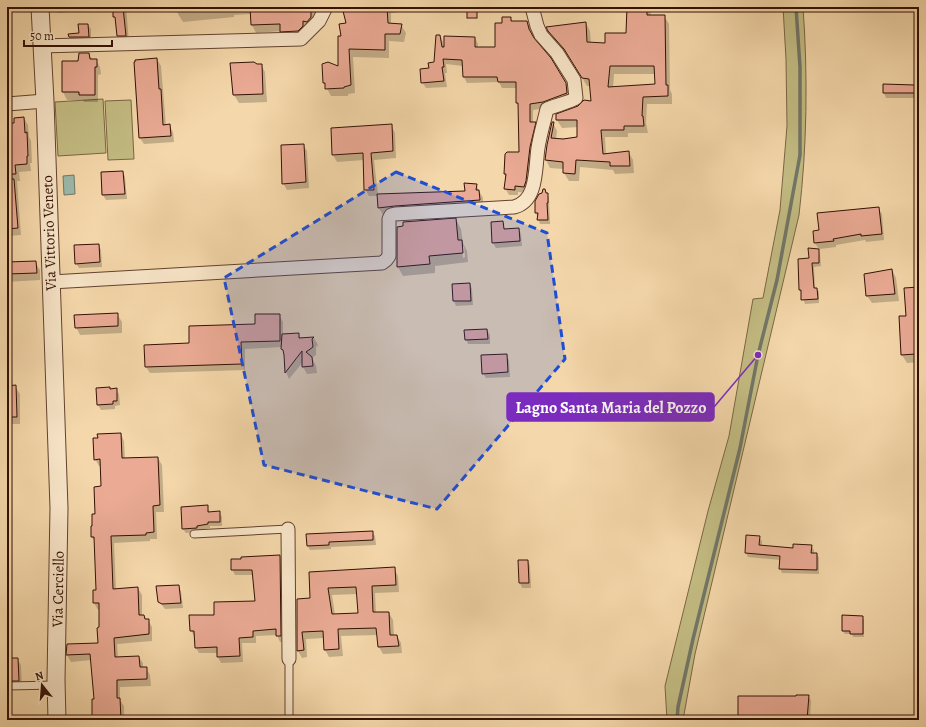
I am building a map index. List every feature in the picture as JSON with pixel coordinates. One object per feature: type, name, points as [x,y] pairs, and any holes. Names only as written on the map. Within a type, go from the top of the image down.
[{"type":"street","name":"Via Vittorio Veneto","points":[[40,7],[45,101],[58,459]]},
{"type":"street","points":[[41,46],[301,39],[319,21],[326,7]]},
{"type":"street","points":[[51,282],[382,263],[388,256],[390,219],[391,216],[395,214],[510,208],[522,205],[527,200],[532,189],[538,147],[547,109],[575,100],[576,98],[574,80],[557,53],[541,35],[532,7]]},
{"type":"street","points":[[7,104],[45,101]]},
{"type":"street","name":"Via Cerciello","points":[[57,720],[56,685],[59,550],[58,459]]},
{"type":"street","points":[[288,529],[289,659]]},
{"type":"lane","points":[[194,534],[288,529]]},
{"type":"lane","points":[[289,659],[289,720]]},
{"type":"lane","points":[[7,686],[56,685]]},
{"type":"highlighted area","points":[[396,172],[547,233],[565,359],[437,509],[264,465],[224,278]]},
{"type":"shaded area","points":[[783,7],[803,7],[806,59],[806,111],[804,164],[799,215],[695,654],[683,720],[667,720],[665,686],[708,511],[729,436],[753,299],[763,298],[780,210],[787,126],[786,59]]},
{"type":"shaded area","points":[[103,99],[106,153],[58,156],[55,102]]},
{"type":"shaded area","points":[[131,100],[134,159],[108,160],[105,101]]},
{"type":"shaded area","points":[[74,175],[75,194],[64,195],[63,176]]},
{"type":"building","points":[[113,7],[123,7],[126,36],[117,36],[115,17],[113,17]]},
{"type":"building","points":[[250,7],[311,7],[311,17],[307,22],[303,21],[303,26],[298,31],[280,32],[280,24],[251,25]]},
{"type":"building","points":[[342,7],[387,7],[388,23],[402,24],[400,34],[385,34],[385,50],[349,49],[351,85],[344,88],[325,89],[325,83],[323,83],[322,64],[328,62],[338,66],[338,36],[341,36],[339,24],[346,23]]},
{"type":"building","points":[[627,7],[647,7],[647,15],[665,15],[666,85],[668,85],[668,96],[643,97],[642,116],[644,126],[624,126],[624,130],[601,130],[603,154],[629,151],[630,166],[610,166],[610,162],[576,160],[575,174],[563,173],[563,162],[545,160],[552,122],[554,122],[551,138],[563,139],[577,137],[577,120],[556,120],[556,114],[578,106],[584,100],[591,101],[589,79],[582,78],[564,49],[546,27],[586,22],[587,42],[605,43],[605,33],[626,33]],"holes":[[[610,66],[654,66],[655,84],[608,87]]]},
{"type":"building","points":[[467,9],[477,9],[477,18],[467,18]]},
{"type":"building","points":[[502,17],[511,17],[511,21],[527,21],[534,38],[551,58],[566,83],[567,93],[543,102],[530,104],[530,122],[536,122],[530,147],[526,181],[524,187],[515,186],[515,190],[504,189],[506,174],[504,174],[505,154],[507,152],[519,152],[516,82],[498,82],[497,77],[463,77],[462,60],[443,59],[444,67],[442,67],[444,81],[421,83],[420,69],[429,68],[428,63],[434,62],[436,35],[440,35],[442,47],[444,47],[444,36],[475,37],[475,47],[495,47],[495,23],[502,23]]},
{"type":"building","points":[[78,24],[88,24],[89,37],[69,37],[68,34],[79,33]]},
{"type":"building","points":[[79,53],[89,53],[90,59],[97,59],[97,67],[95,67],[95,95],[79,95],[79,92],[62,92],[62,61],[78,61]]},
{"type":"building","points":[[157,58],[159,89],[161,89],[163,125],[170,124],[171,136],[139,138],[134,62],[135,60]]},
{"type":"building","points":[[254,62],[257,64],[262,64],[263,94],[233,95],[230,63]]},
{"type":"building","points":[[883,84],[915,85],[915,93],[883,93]]},
{"type":"building","points":[[24,117],[25,133],[27,132],[27,164],[15,165],[16,174],[7,174],[7,123],[14,123],[14,118]]},
{"type":"building","points":[[392,124],[393,151],[371,153],[374,190],[364,190],[363,153],[332,155],[331,128]]},
{"type":"building","points":[[304,144],[306,182],[282,184],[281,145]]},
{"type":"building","points":[[123,171],[125,194],[102,195],[101,172]]},
{"type":"building","points":[[7,179],[14,179],[18,228],[7,229]]},
{"type":"building","points":[[464,183],[477,184],[476,190],[479,190],[480,200],[378,208],[377,194],[465,191]]},
{"type":"building","points":[[543,189],[545,189],[546,193],[548,193],[548,220],[537,220],[538,213],[535,213],[535,201],[539,194],[542,193]]},
{"type":"building","points":[[879,207],[882,234],[861,236],[861,234],[833,239],[834,241],[814,243],[813,231],[819,230],[817,213]]},
{"type":"building","points":[[456,218],[458,240],[462,240],[463,253],[429,256],[430,264],[397,267],[397,227],[403,226],[403,222]]},
{"type":"building","points":[[503,221],[504,229],[519,228],[520,241],[492,243],[491,222]]},
{"type":"building","points":[[99,244],[100,262],[75,264],[74,245]]},
{"type":"building","points":[[808,248],[819,249],[819,263],[812,263],[814,288],[817,288],[818,299],[801,300],[801,290],[799,290],[798,259],[809,258]]},
{"type":"building","points":[[36,261],[37,273],[7,274],[7,262]]},
{"type":"building","points":[[892,269],[895,294],[866,296],[864,274]]},
{"type":"building","points":[[470,283],[471,301],[453,301],[452,284]]},
{"type":"building","points":[[919,287],[919,338],[915,338],[916,354],[901,355],[899,316],[906,316],[904,288]]},
{"type":"building","points":[[118,313],[118,326],[75,328],[74,315]]},
{"type":"building","points":[[255,314],[280,314],[280,341],[241,342],[242,364],[145,367],[144,345],[189,343],[189,326],[255,324]]},
{"type":"building","points":[[487,329],[488,339],[465,340],[464,330]]},
{"type":"building","points":[[299,333],[299,338],[314,337],[312,339],[313,347],[306,352],[312,357],[313,366],[302,367],[302,351],[285,373],[284,355],[283,350],[281,349],[282,334]]},
{"type":"building","points":[[507,354],[508,372],[482,374],[481,355]]},
{"type":"building","points":[[16,385],[17,417],[7,417],[7,386]]},
{"type":"building","points":[[110,387],[110,389],[117,388],[117,401],[113,401],[113,404],[97,405],[96,388]]},
{"type":"building","points":[[121,433],[122,458],[158,457],[160,505],[153,506],[154,532],[146,533],[146,535],[111,536],[113,589],[138,587],[139,615],[144,615],[145,619],[149,619],[149,634],[114,638],[115,657],[139,656],[140,667],[147,667],[147,679],[117,680],[117,698],[120,698],[121,720],[92,720],[92,699],[94,699],[90,654],[66,655],[67,644],[98,643],[97,628],[99,627],[99,603],[93,603],[93,590],[96,590],[94,537],[91,537],[91,526],[92,514],[95,514],[94,487],[101,486],[100,459],[94,460],[93,438],[98,438],[97,434]]},
{"type":"building","points":[[208,505],[208,512],[220,511],[220,522],[208,522],[208,524],[197,526],[197,528],[182,529],[181,507]]},
{"type":"building","points":[[373,531],[373,540],[329,542],[329,545],[307,546],[306,534]]},
{"type":"building","points":[[746,535],[760,536],[759,545],[793,548],[793,544],[812,545],[811,553],[817,553],[817,570],[779,569],[780,556],[745,553]]},
{"type":"building","points":[[280,555],[281,636],[276,636],[276,629],[253,631],[253,637],[239,638],[240,656],[217,657],[217,647],[195,648],[194,631],[190,631],[189,615],[214,615],[214,602],[255,601],[252,570],[231,570],[231,559]]},
{"type":"building","points":[[518,560],[528,560],[529,583],[519,583]]},
{"type":"building","points":[[395,567],[396,585],[372,586],[373,612],[389,612],[390,635],[397,635],[399,646],[378,647],[376,628],[338,629],[339,649],[324,650],[323,631],[302,632],[304,650],[297,651],[297,599],[310,598],[309,572]],"holes":[[[356,587],[358,613],[332,614],[328,588]]]},
{"type":"building","points":[[179,585],[181,603],[162,604],[158,602],[156,586]]},
{"type":"building","points":[[842,615],[863,616],[863,634],[850,634],[850,631],[842,631]]},
{"type":"building","points":[[7,658],[18,658],[19,681],[7,681]]},
{"type":"building","points":[[809,695],[807,720],[738,719],[738,696]]},
{"type":"waterway","points":[[677,720],[678,707],[693,639],[740,448],[758,355],[777,280],[800,155],[800,67],[796,7]]},
{"type":"place","name":"Lagno Santa Maria del Pozzo","points":[[758,355]]}]
